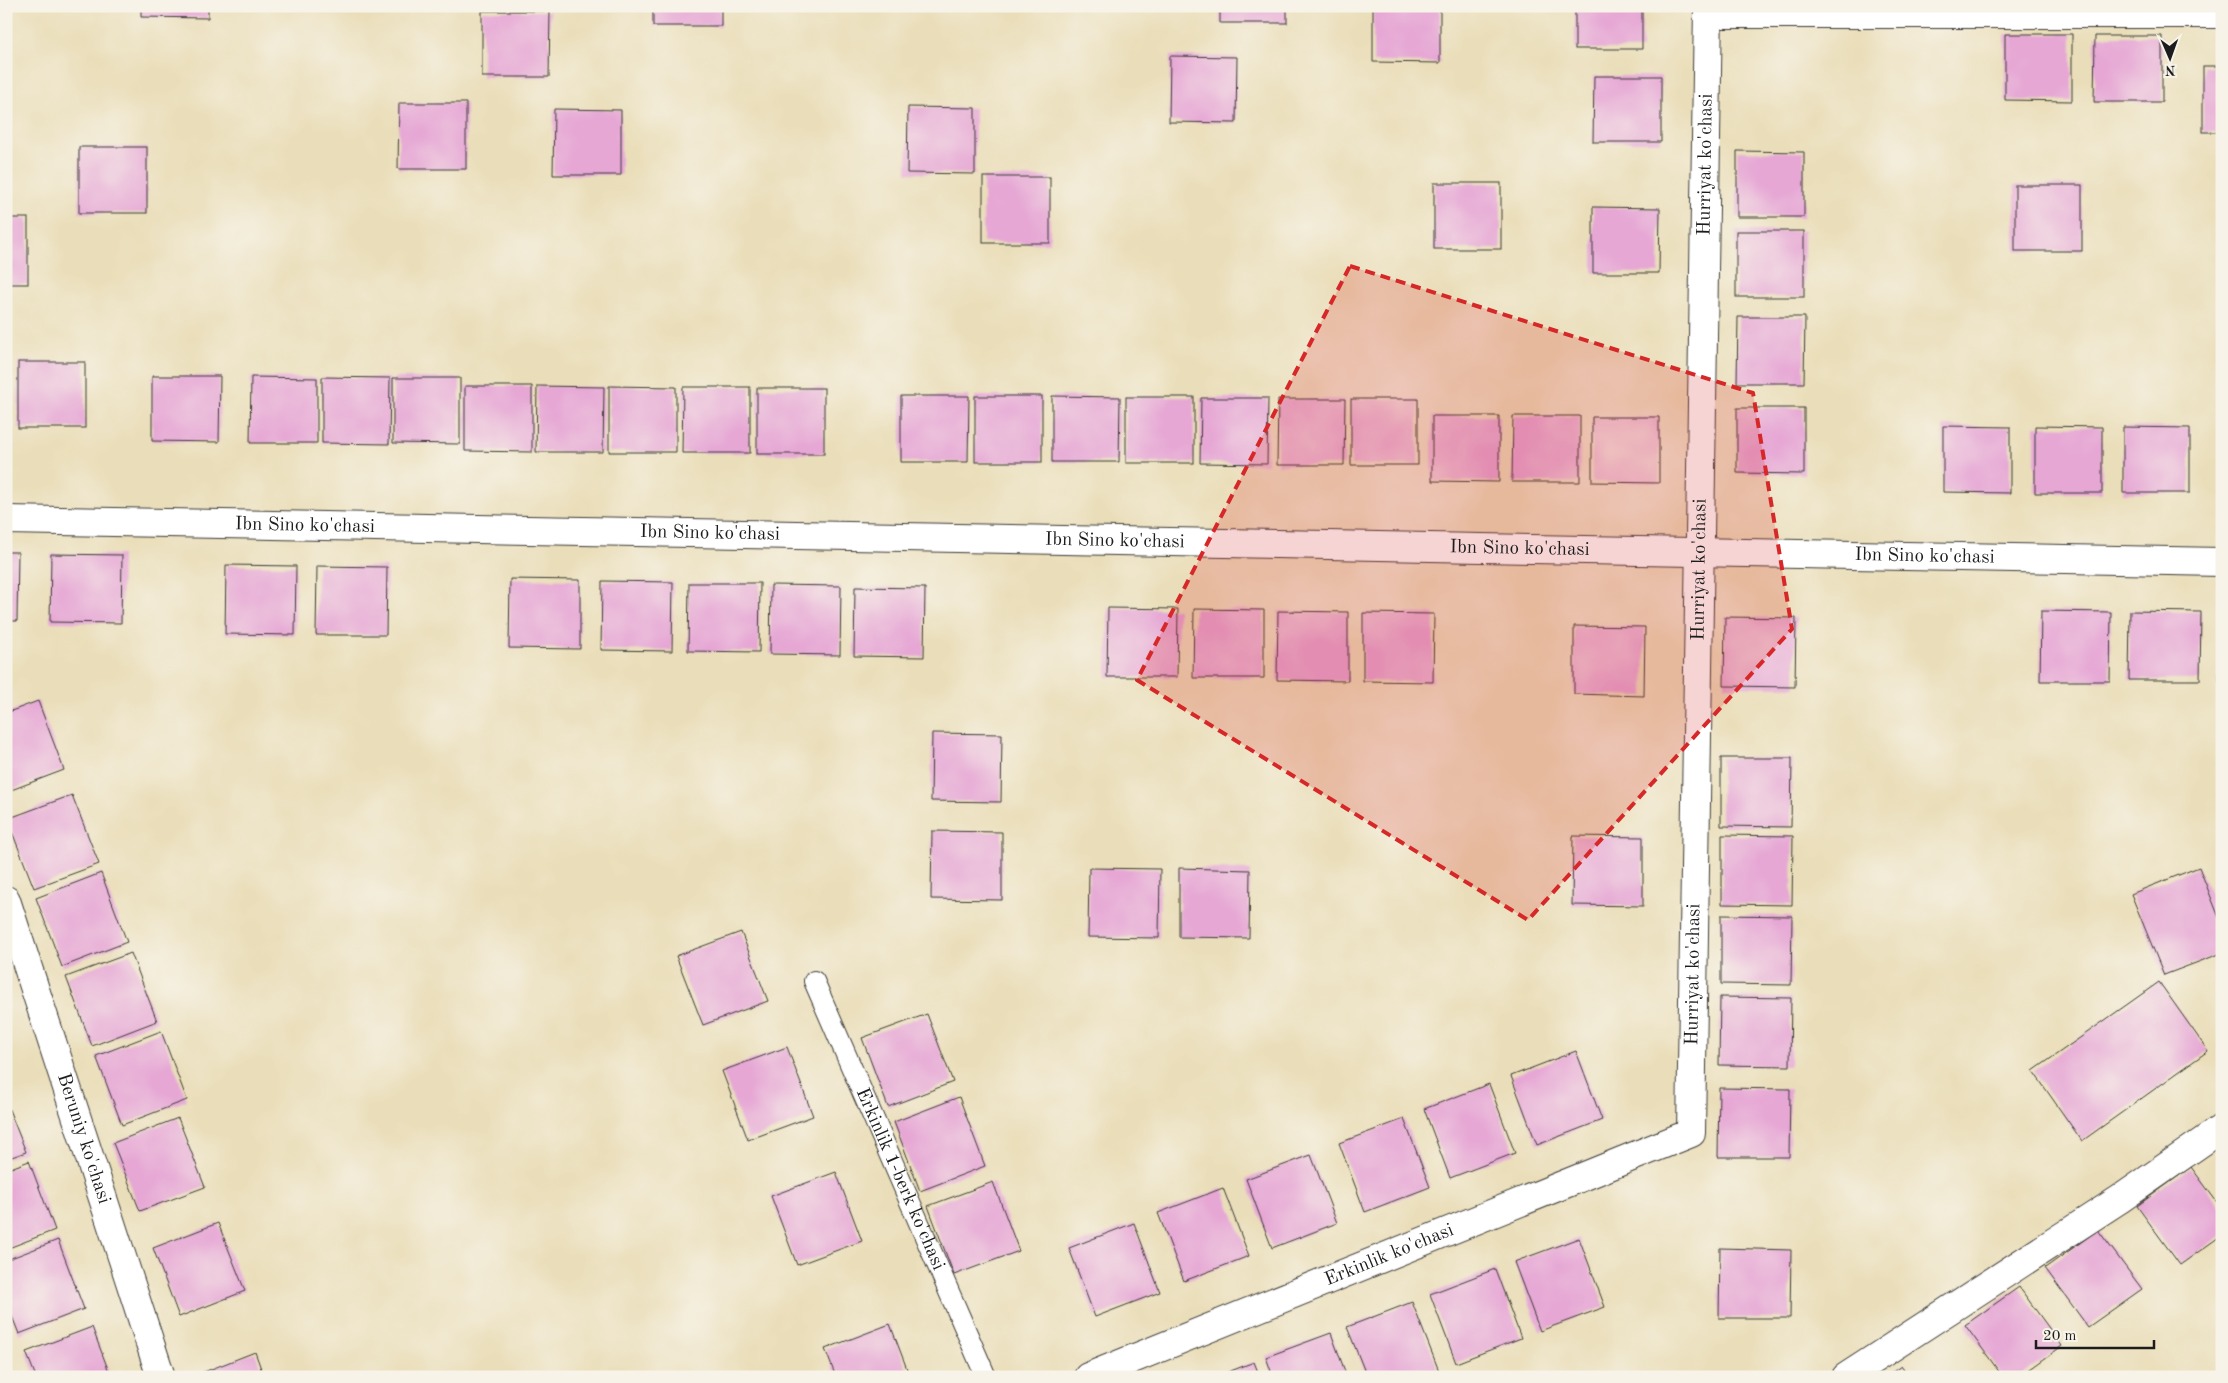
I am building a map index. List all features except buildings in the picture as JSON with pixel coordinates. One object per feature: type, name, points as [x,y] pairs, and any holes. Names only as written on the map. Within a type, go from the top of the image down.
[{"type":"street","points":[[1708,10],[2222,14]]},
{"type":"street","name":"Hurriyat ko'chasi","points":[[1691,1133],[1708,10]]},
{"type":"street","name":"Ibn Sino ko'chasi","points":[[6,520],[2222,562]]},
{"type":"street","name":"Beruniy ko'chasi","points":[[6,900],[161,1377]]},
{"type":"street","points":[[1846,1377],[2120,1199],[2222,1128]]},
{"type":"street","name":"Erkinlik ko'chasi","points":[[1088,1377],[1691,1133]]},
{"type":"lane","name":"Erkinlik 1-berk ko'chasi","points":[[814,982],[986,1377]]},
{"type":"highlighted area","points":[[1350,266],[1753,393],[1792,629],[1528,920],[1137,680]]}]
